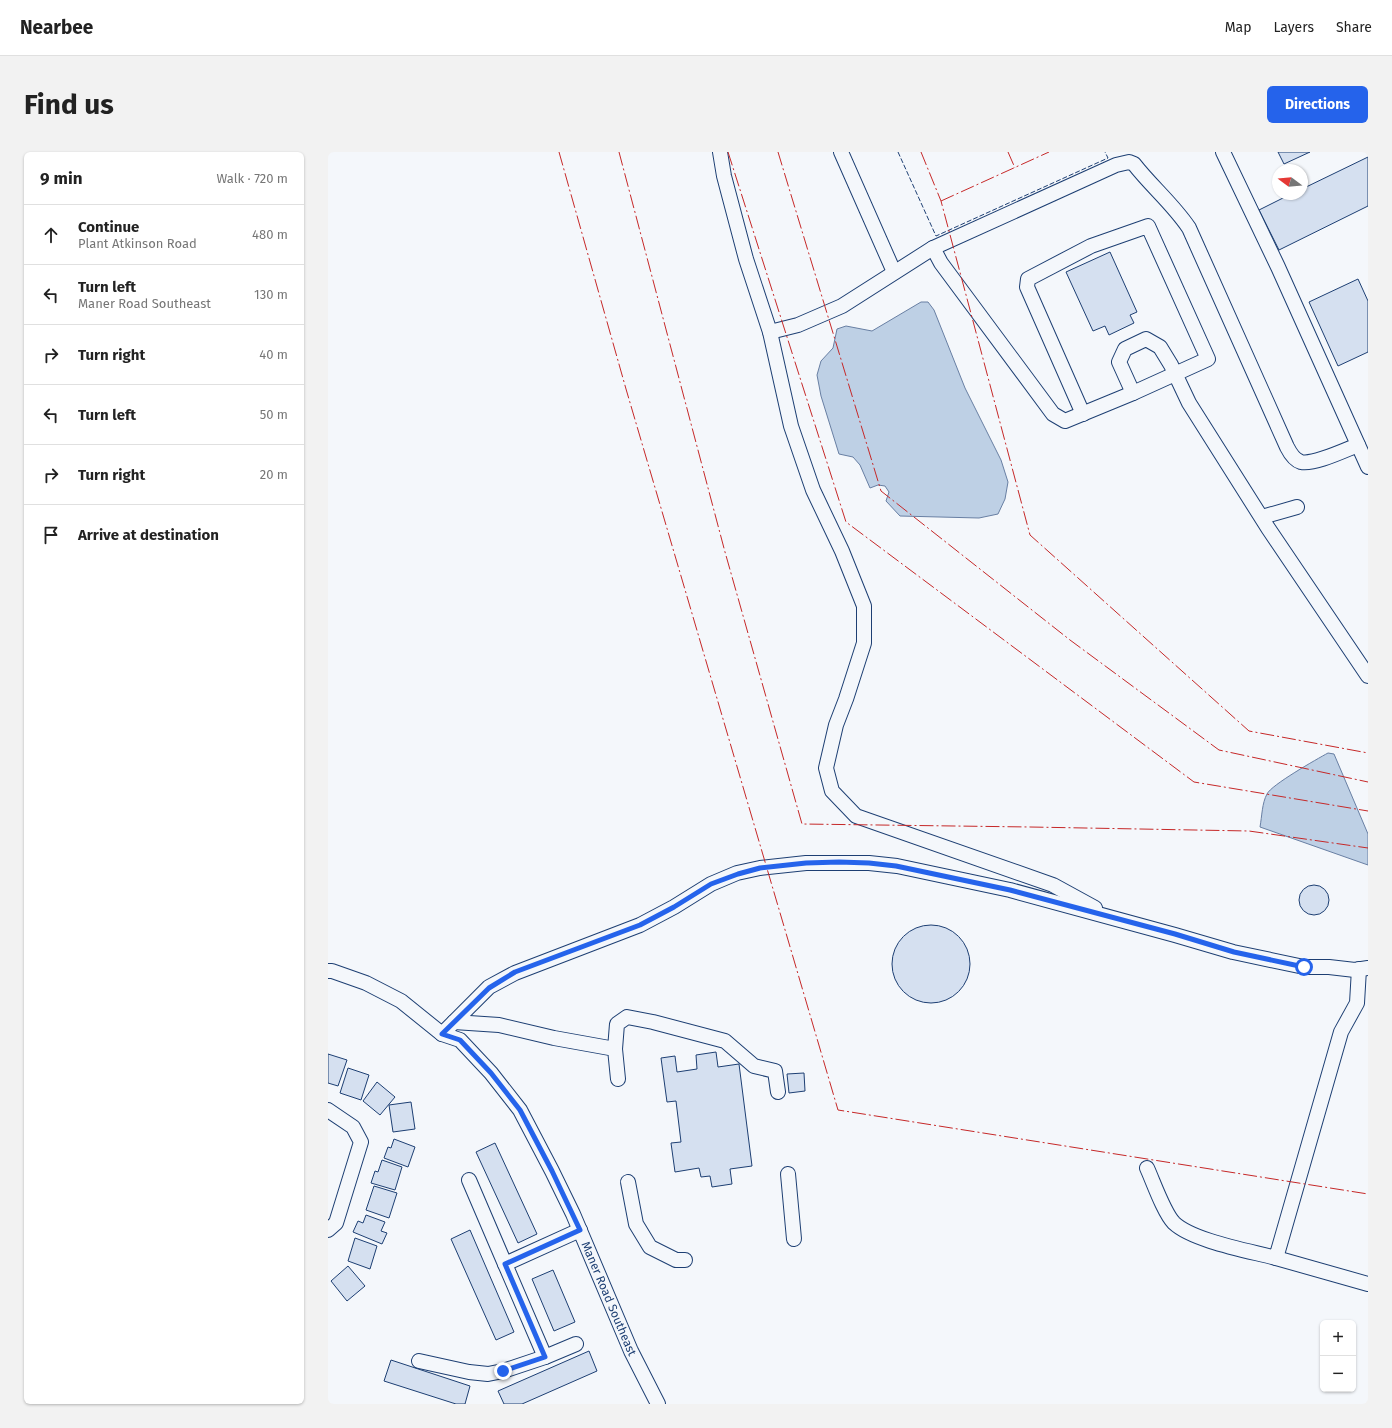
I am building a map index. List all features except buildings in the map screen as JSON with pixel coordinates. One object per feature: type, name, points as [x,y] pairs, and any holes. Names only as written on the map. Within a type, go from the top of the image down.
[{"type":"street","points":[[720,152],[724,176],[746,259],[770,332],[791,426],[813,490],[842,551],[864,606],[864,643],[836,725],[826,768],[832,791],[856,816],[1053,885],[1115,919]]},
{"type":"street","points":[[841,152],[894,272]]},
{"type":"street","points":[[1223,152],[1278,266],[1368,467]]},
{"type":"street","points":[[770,332],[798,325],[842,306],[932,248],[1109,168],[1127,157],[1171,204],[1189,228],[1286,447],[1293,458],[1301,462],[1312,462],[1358,445]]},
{"type":"street","points":[[932,248],[1053,414],[1065,421],[1083,414],[1133,393],[1208,359],[1148,226],[1091,246],[1028,278],[1027,287],[1083,414]]},
{"type":"street","points":[[1133,393],[1119,362],[1125,349],[1146,339],[1160,347],[1189,403],[1262,518],[1364,661],[1368,676]]},
{"type":"street","points":[[1262,518],[1297,507]]},
{"type":"street","points":[[442,1034],[489,988],[515,972],[640,925],[674,907],[711,884],[760,868],[806,863],[869,863],[896,866],[1010,890],[1175,934],[1234,952],[1304,967],[1363,968],[1357,1003],[1341,1032],[1276,1258]]},
{"type":"street","name":"Maner Road Southeast","points":[[328,971],[366,983],[402,1001],[442,1034],[460,1040],[491,1073],[520,1110],[552,1171],[580,1230],[631,1351],[658,1404]]},
{"type":"street","points":[[618,1079],[615,1049],[617,1024],[627,1017],[653,1022],[725,1041],[754,1066],[775,1071],[778,1092]]},
{"type":"street","points":[[454,1022],[498,1025],[554,1038],[615,1049]]},
{"type":"street","points":[[328,1110],[353,1126],[361,1142],[336,1223],[328,1230]]},
{"type":"street","points":[[1147,1168],[1163,1205],[1174,1223],[1197,1236],[1368,1284]]},
{"type":"street","points":[[788,1174],[794,1239]]},
{"type":"street","points":[[469,1180],[545,1357]]},
{"type":"street","points":[[628,1182],[636,1224],[650,1247],[676,1260],[686,1260]]},
{"type":"street","points":[[505,1264],[580,1230]]},
{"type":"street","points":[[419,1361],[469,1372],[488,1374],[503,1371],[545,1357],[576,1344]]},
{"type":"water","points":[[921,302],[928,302],[934,310],[965,388],[1001,460],[1008,482],[1005,499],[998,514],[979,518],[900,516],[886,501],[889,492],[885,486],[878,485],[870,488],[860,465],[853,457],[839,454],[821,396],[817,375],[821,361],[833,348],[837,329],[846,326],[872,331]]},
{"type":"water","points":[[1328,753],[1334,754],[1368,834],[1368,865],[1260,827],[1264,801],[1270,790],[1295,772]]},
{"type":"fence","points":[[898,152],[936,236],[1108,158],[1105,152]]},
{"type":"power","points":[[559,152],[626,389],[838,1110],[1368,1194]]},
{"type":"power","points":[[619,152],[725,552],[802,824],[1249,831],[1368,848]]},
{"type":"power","points":[[728,152],[846,522],[1194,782],[1368,811]]},
{"type":"power","points":[[778,152],[881,491],[1070,640],[1219,750],[1368,782]]},
{"type":"power","points":[[921,152],[941,201],[1030,535],[1249,731],[1368,753]]},
{"type":"power","points":[[1008,152],[1015,168]]},
{"type":"power","points":[[941,201],[1049,152]]},
{"type":"route","points":[[503,1371],[545,1357],[505,1264],[580,1230],[552,1171],[520,1110],[491,1073],[460,1040],[442,1034],[489,988],[515,972],[640,925],[674,907],[711,884],[738,874],[760,868],[806,863],[839,862],[896,866],[1010,890],[1098,915],[1175,934],[1234,952],[1304,967]]}]
